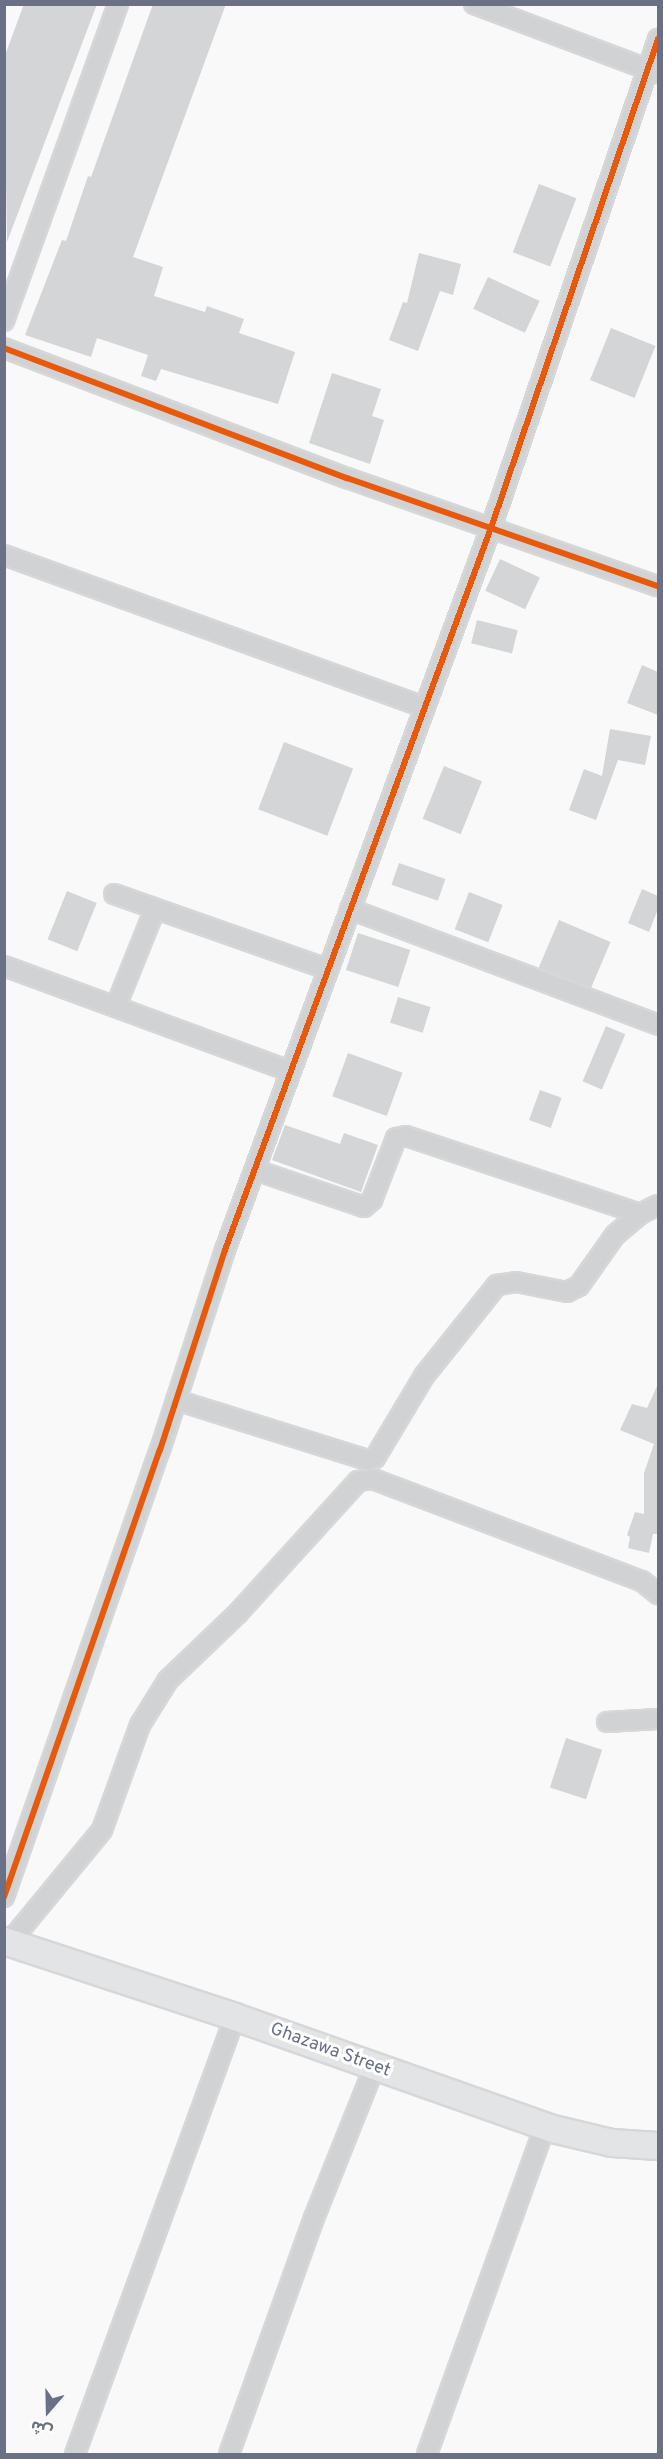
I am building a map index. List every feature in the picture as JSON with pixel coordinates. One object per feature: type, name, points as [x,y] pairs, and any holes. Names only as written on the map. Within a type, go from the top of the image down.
[{"type":"main road","name":"Ghazawa Street","points":[[7,1942],[235,2017],[374,2068],[545,2126],[593,2140],[658,2146]]},
{"type":"street","points":[[4,321],[118,4]]},
{"type":"street","points":[[474,4],[653,71]]},
{"type":"street","points":[[4,1897],[290,1071],[422,706],[491,528],[653,71],[658,39]]},
{"type":"street","points":[[4,348],[347,478],[658,586]]},
{"type":"street","points":[[4,555],[422,706]]},
{"type":"street","points":[[114,894],[327,969]]},
{"type":"street","points":[[116,1006],[155,909]]},
{"type":"street","points":[[350,909],[658,1025]]},
{"type":"street","points":[[4,966],[290,1071]]},
{"type":"street","points":[[255,1170],[364,1207],[372,1200],[396,1138],[406,1136],[640,1214]]},
{"type":"street","points":[[176,1400],[368,1460],[375,1458],[424,1376],[497,1285],[516,1281],[567,1292],[579,1286],[615,1235],[640,1214],[658,1205]]},
{"type":"street","points":[[7,1942],[102,1830],[140,1725],[168,1680],[238,1613],[358,1481],[373,1479],[642,1581],[658,1594]]},
{"type":"street","points":[[607,1722],[658,1719]]},
{"type":"street","points":[[75,2454],[235,2017]]},
{"type":"street","points":[[229,2454],[314,2218],[374,2068]]},
{"type":"street","points":[[428,2454],[545,2126]]},
{"type":"building","points":[[24,4],[97,4],[7,242],[4,58]]},
{"type":"building","points":[[153,4],[226,4],[133,257],[163,267],[154,296],[205,312],[207,306],[244,319],[239,333],[295,352],[278,404],[161,369],[156,381],[141,376],[148,355],[97,338],[91,357],[25,335],[62,240],[66,241],[88,176],[91,177]]},
{"type":"building","points":[[539,184],[576,198],[550,266],[513,252]]},
{"type":"building","points":[[419,253],[461,264],[453,295],[440,291],[418,351],[389,340],[403,302],[407,303]]},
{"type":"building","points":[[488,277],[540,301],[525,333],[473,309]]},
{"type":"building","points":[[611,328],[656,346],[635,398],[590,380]]},
{"type":"building","points":[[332,373],[381,389],[372,416],[384,420],[370,464],[309,443]]},
{"type":"building","points":[[500,559],[540,578],[525,609],[485,591]]},
{"type":"building","points":[[477,620],[518,630],[512,653],[471,643]]},
{"type":"building","points":[[642,665],[658,672],[658,715],[627,703]]},
{"type":"building","points":[[610,729],[651,736],[645,765],[618,760],[596,820],[569,810],[584,769],[602,776]]},
{"type":"building","points":[[284,742],[353,769],[327,836],[258,809]]},
{"type":"building","points":[[444,766],[482,781],[461,834],[423,819]]},
{"type":"building","points":[[399,863],[445,879],[438,901],[392,885]]},
{"type":"building","points":[[642,889],[658,896],[658,909],[649,932],[628,923]]},
{"type":"building","points":[[67,891],[97,903],[77,951],[48,939]]},
{"type":"building","points":[[469,892],[503,905],[488,942],[455,929]]},
{"type":"building","points":[[559,920],[611,942],[590,990],[539,968]]},
{"type":"building","points":[[358,933],[410,950],[398,987],[346,970]]},
{"type":"building","points":[[398,997],[431,1007],[423,1033],[390,1023]]},
{"type":"building","points":[[606,1026],[625,1034],[602,1089],[583,1081]]},
{"type":"building","points":[[348,1053],[403,1073],[387,1116],[332,1096]]},
{"type":"building","points":[[540,1090],[562,1098],[551,1128],[529,1120]]},
{"type":"building","points":[[285,1125],[340,1144],[344,1133],[378,1145],[361,1192],[272,1160]]},
{"type":"building","points":[[658,1384],[658,1534],[653,1534],[649,1553],[628,1548],[630,1537],[627,1535],[635,1512],[644,1514],[644,1473],[654,1444],[620,1430],[632,1404],[647,1408]]},
{"type":"building","points":[[566,1738],[602,1750],[586,1799],[550,1787]]},
{"type":"cycle path","points":[[4,1897],[160,1450],[225,1250],[491,528],[658,39]]},
{"type":"cycle path","points":[[4,348],[347,478],[658,586]]}]
